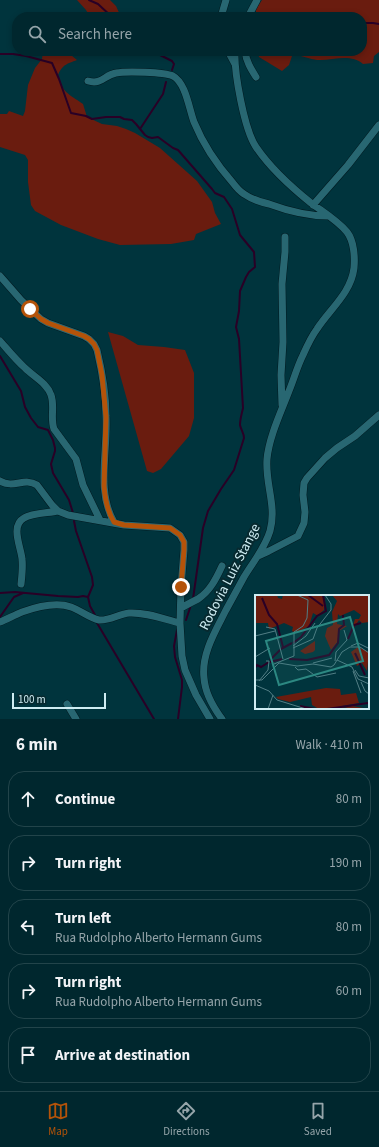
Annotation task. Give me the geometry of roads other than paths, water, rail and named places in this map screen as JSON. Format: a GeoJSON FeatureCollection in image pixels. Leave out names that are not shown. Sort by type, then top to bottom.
{"type":"FeatureCollection","features":[{"type":"Feature","properties":{"kind":"street"},"geometry":{"type":"LineString","coordinates":[[251,12],[258,0]]}},
{"type":"Feature","properties":{"kind":"street"},"geometry":{"type":"LineString","coordinates":[[222,12],[224,2]]}},
{"type":"Feature","properties":{"kind":"street"},"geometry":{"type":"LineString","coordinates":[[231,56],[236,66]]}},
{"type":"Feature","properties":{"kind":"street","name":"Rodovia Luiz Stange"},"geometry":{"type":"LineString","coordinates":[[222,719],[206,691],[204,678],[205,659],[218,626],[267,538],[273,511],[267,472],[267,461],[282,409],[309,341],[346,292],[354,268],[352,242],[348,233],[338,222],[313,205],[286,182],[255,145],[242,107],[236,56]]}},
{"type":"Feature","properties":{"kind":"street"},"geometry":{"type":"LineString","coordinates":[[246,56],[256,78]]}},
{"type":"Feature","properties":{"kind":"street"},"geometry":{"type":"LineString","coordinates":[[88,81],[97,82],[117,72],[162,73],[173,76],[180,82],[183,88],[194,122],[204,142],[226,175],[242,193],[257,200],[299,213],[314,216],[328,216]]}},
{"type":"Feature","properties":{"kind":"street"},"geometry":{"type":"LineString","coordinates":[[313,205],[348,166],[379,125]]}},
{"type":"Feature","properties":{"kind":"street"},"geometry":{"type":"LineString","coordinates":[[282,409],[282,284],[285,258],[285,237]]}},
{"type":"Feature","properties":{"kind":"street"},"geometry":{"type":"LineString","coordinates":[[0,276],[21,300],[41,319],[84,336],[94,344],[97,350],[102,375],[106,417],[104,472],[105,496],[110,517],[114,522]]}},
{"type":"Feature","properties":{"kind":"street"},"geometry":{"type":"LineString","coordinates":[[0,340],[26,369],[50,391],[52,400],[52,424],[76,460],[83,485],[100,520]]}},
{"type":"Feature","properties":{"kind":"street"},"geometry":{"type":"LineString","coordinates":[[258,556],[298,536],[304,523],[305,512],[303,489],[307,478],[325,458],[355,436],[379,415]]}},
{"type":"Feature","properties":{"kind":"street"},"geometry":{"type":"LineString","coordinates":[[0,481],[9,485],[29,482],[34,483],[58,511],[68,515],[124,525],[170,528],[180,535],[184,542],[180,623],[182,656],[185,670],[196,695],[210,719]]}},
{"type":"Feature","properties":{"kind":"street"},"geometry":{"type":"LineString","coordinates":[[21,584],[22,561],[17,531],[18,526],[24,518],[58,511]]}},
{"type":"Feature","properties":{"kind":"street"},"geometry":{"type":"LineString","coordinates":[[181,608],[197,600],[208,590],[216,579],[222,566]]}},
{"type":"Feature","properties":{"kind":"street"},"geometry":{"type":"LineString","coordinates":[[0,623],[23,612],[46,606],[60,605],[72,607],[99,620],[106,620],[128,613],[158,617],[180,623]]}},
{"type":"Feature","properties":{"kind":"street"},"geometry":{"type":"LineString","coordinates":[[68,704],[76,719]]}},
{"type":"Feature","properties":{"kind":"waterway"},"geometry":{"type":"LineString","coordinates":[[89,0],[98,4],[107,12]]}},
{"type":"Feature","properties":{"kind":"waterway"},"geometry":{"type":"LineString","coordinates":[[367,23],[379,24]]}},
{"type":"Feature","properties":{"kind":"waterway"},"geometry":{"type":"LineString","coordinates":[[0,54],[12,54]]}},
{"type":"Feature","properties":{"kind":"waterway"},"geometry":{"type":"LineString","coordinates":[[26,56],[52,63],[71,113],[86,116],[92,119],[120,117],[132,120],[148,137],[158,137],[178,150],[215,193],[224,197],[232,209],[240,235],[254,252],[255,267],[249,272],[240,291],[239,311],[236,327],[239,339],[243,408],[240,425],[244,438],[234,470],[208,511],[203,528],[193,599]]}},
{"type":"Feature","properties":{"kind":"waterway"},"geometry":{"type":"LineString","coordinates":[[162,56],[172,61],[174,64],[172,70]]}},
{"type":"Feature","properties":{"kind":"waterway"},"geometry":{"type":"LineString","coordinates":[[140,129],[163,94],[166,82]]}},
{"type":"Feature","properties":{"kind":"waterway"},"geometry":{"type":"LineString","coordinates":[[0,356],[21,391],[25,407],[31,418],[38,427],[48,430],[53,440],[55,448],[51,464],[53,473],[69,500],[73,513]]}},
{"type":"Feature","properties":{"kind":"waterway"},"geometry":{"type":"LineString","coordinates":[[74,521],[92,577],[93,585],[88,597],[90,606],[95,615]]}},
{"type":"Feature","properties":{"kind":"waterway"},"geometry":{"type":"LineString","coordinates":[[0,593],[15,592],[88,597]]}},
{"type":"Feature","properties":{"kind":"waterway"},"geometry":{"type":"LineString","coordinates":[[0,617],[14,597],[23,593]]}},
{"type":"Feature","properties":{"kind":"waterway"},"geometry":{"type":"LineString","coordinates":[[186,620],[191,605]]}},
{"type":"Feature","properties":{"kind":"waterway"},"geometry":{"type":"LineString","coordinates":[[97,623],[154,719]]}},
{"type":"Feature","properties":{"kind":"waterway"},"geometry":{"type":"LineString","coordinates":[[177,630],[174,646],[175,657],[182,680],[178,719]]}}]}
